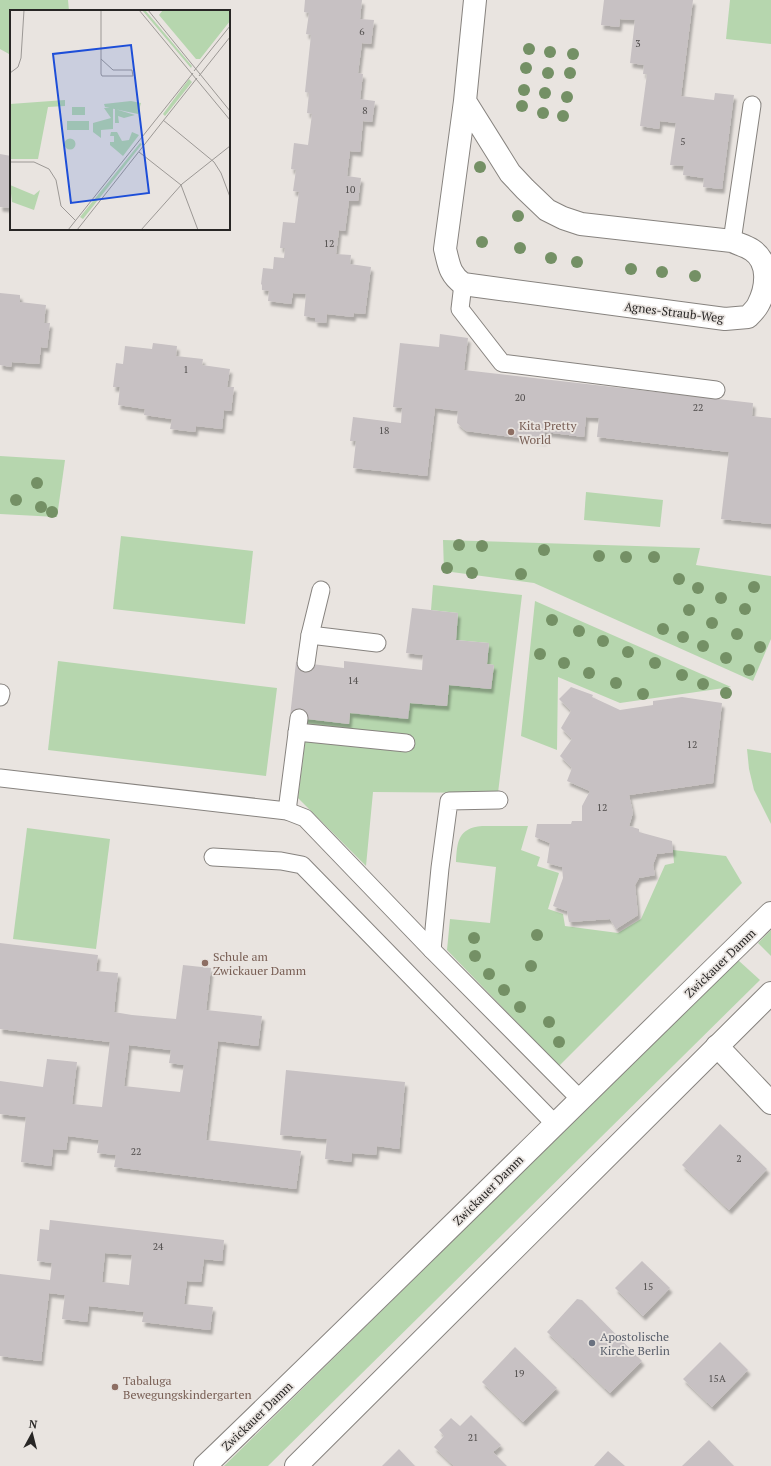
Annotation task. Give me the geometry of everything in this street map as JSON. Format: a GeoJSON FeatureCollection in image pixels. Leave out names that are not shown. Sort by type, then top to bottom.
{"type":"FeatureCollection","features":[{"type":"Feature","properties":{"kind":"street"},"geometry":{"type":"LineString","coordinates":[[463,284],[455,278],[449,266],[445,249],[465,100],[475,0]]}},
{"type":"Feature","properties":{"kind":"street","name":"Agnes-Straub-Weg"},"geometry":{"type":"LineString","coordinates":[[463,284],[725,319],[748,317],[758,306],[764,292],[766,274],[762,261],[753,250],[732,241],[581,224],[563,218],[547,210],[510,173],[465,100]]}},
{"type":"Feature","properties":{"kind":"street","name":"Zwickauer Damm"},"geometry":{"type":"LineString","coordinates":[[205,1466],[389,1288],[771,913]]}},
{"type":"Feature","properties":{"kind":"street"},"geometry":{"type":"LineString","coordinates":[[296,1466],[771,993]]}},
{"type":"Feature","properties":{"kind":"street"},"geometry":{"type":"LineString","coordinates":[[717,1046],[771,1103]]}},
{"type":"Feature","properties":{"kind":"lane"},"geometry":{"type":"LineString","coordinates":[[732,241],[752,105]]}},
{"type":"Feature","properties":{"kind":"lane"},"geometry":{"type":"LineString","coordinates":[[463,284],[460,309],[502,363],[716,390]]}},
{"type":"Feature","properties":{"kind":"lane"},"geometry":{"type":"LineString","coordinates":[[306,663],[310,635],[321,590]]}},
{"type":"Feature","properties":{"kind":"lane"},"geometry":{"type":"LineString","coordinates":[[310,635],[377,643]]}},
{"type":"Feature","properties":{"kind":"lane"},"geometry":{"type":"LineString","coordinates":[[0,693],[0,697]]}},
{"type":"Feature","properties":{"kind":"lane"},"geometry":{"type":"LineString","coordinates":[[287,811],[298,725],[406,743]]}},
{"type":"Feature","properties":{"kind":"lane"},"geometry":{"type":"LineString","coordinates":[[0,778],[287,811],[305,818],[432,950],[580,1099]]}},
{"type":"Feature","properties":{"kind":"lane"},"geometry":{"type":"LineString","coordinates":[[432,950],[440,868],[449,800],[499,800]]}},
{"type":"Feature","properties":{"kind":"lane"},"geometry":{"type":"LineString","coordinates":[[213,856],[281,860],[302,865],[555,1124]]}},
{"type":"Feature","properties":{"kind":"green space"},"geometry":{"type":"Polygon","coordinates":[[[0,0],[68,0],[69,10],[10,10],[10,54],[0,49],[0,0]]]}},
{"type":"Feature","properties":{"kind":"green space"},"geometry":{"type":"Polygon","coordinates":[[[730,0],[771,0],[771,44],[726,39],[730,0]]]}},
{"type":"Feature","properties":{"kind":"green space"},"geometry":{"type":"Polygon","coordinates":[[[0,456],[65,460],[57,517],[0,514],[0,456]]]}},
{"type":"Feature","properties":{"kind":"green space"},"geometry":{"type":"Polygon","coordinates":[[[586,492],[663,500],[660,527],[584,520],[586,492]]]}},
{"type":"Feature","properties":{"kind":"green space"},"geometry":{"type":"Polygon","coordinates":[[[121,536],[253,551],[245,624],[113,609],[121,536]]]}},
{"type":"Feature","properties":{"kind":"green space"},"geometry":{"type":"Polygon","coordinates":[[[443,540],[700,548],[696,565],[771,576],[771,639],[753,681],[534,583],[444,571],[443,540]]]}},
{"type":"Feature","properties":{"kind":"green space"},"geometry":{"type":"Polygon","coordinates":[[[433,585],[522,595],[498,793],[373,792],[366,866],[298,798],[308,719],[349,724],[350,713],[410,703],[447,706],[449,685],[491,689],[494,665],[487,664],[489,643],[456,640],[458,613],[431,610],[433,585]]]}},
{"type":"Feature","properties":{"kind":"green space"},"geometry":{"type":"Polygon","coordinates":[[[535,601],[731,687],[620,703],[558,677],[557,750],[521,736],[535,601]]]}},
{"type":"Feature","properties":{"kind":"green space"},"geometry":{"type":"Polygon","coordinates":[[[58,661],[277,688],[266,776],[48,750],[58,661]]]}},
{"type":"Feature","properties":{"kind":"green space"},"geometry":{"type":"Polygon","coordinates":[[[747,749],[771,753],[771,824],[754,790],[749,769],[747,749]]]}},
{"type":"Feature","properties":{"kind":"green space"},"geometry":{"type":"Polygon","coordinates":[[[528,826],[521,850],[540,857],[537,866],[559,873],[548,909],[563,914],[565,926],[618,933],[641,919],[665,865],[674,863],[673,850],[726,856],[742,883],[559,1066],[447,950],[450,919],[490,923],[496,867],[456,862],[457,848],[460,837],[463,833],[474,827],[528,826]]]}},
{"type":"Feature","properties":{"kind":"green space"},"geometry":{"type":"Polygon","coordinates":[[[27,828],[110,839],[96,949],[13,939],[27,828]]]}},
{"type":"Feature","properties":{"kind":"green space"},"geometry":{"type":"Polygon","coordinates":[[[771,930],[771,956],[758,943],[771,930]]]}},
{"type":"Feature","properties":{"kind":"green space"},"geometry":{"type":"Polygon","coordinates":[[[738,960],[760,980],[268,1466],[224,1466],[738,960]]]}},
{"type":"Feature","properties":{"kind":"building"},"geometry":{"type":"Polygon","coordinates":[[[305,0],[362,0],[360,19],[374,20],[371,44],[362,43],[358,73],[363,74],[360,99],[375,101],[372,122],[363,121],[360,152],[350,151],[347,176],[361,178],[358,201],[349,201],[345,231],[339,230],[336,254],[351,255],[350,264],[371,267],[365,314],[354,313],[353,317],[327,314],[326,323],[315,322],[315,318],[304,316],[306,294],[293,293],[291,304],[268,301],[269,291],[262,290],[261,284],[263,268],[273,269],[274,257],[284,258],[285,248],[280,248],[283,222],[295,223],[299,192],[293,191],[296,170],[291,169],[294,143],[308,145],[312,114],[307,113],[309,93],[305,92],[311,35],[306,34],[309,13],[304,12],[305,0]]]}},
{"type":"Feature","properties":{"kind":"building"},"geometry":{"type":"Polygon","coordinates":[[[604,0],[693,0],[681,96],[714,100],[715,93],[734,95],[722,189],[703,187],[704,178],[683,175],[684,166],[670,165],[676,123],[660,121],[659,129],[640,126],[647,74],[643,74],[644,65],[630,63],[635,20],[620,19],[619,27],[601,25],[604,0]]]}},
{"type":"Feature","properties":{"kind":"building"},"geometry":{"type":"Polygon","coordinates":[[[0,154],[10,156],[10,208],[0,207],[0,154]]]}},
{"type":"Feature","properties":{"kind":"building"},"geometry":{"type":"Polygon","coordinates":[[[0,293],[20,295],[20,302],[46,305],[44,323],[50,323],[47,348],[41,347],[39,364],[12,362],[11,367],[0,365],[0,293]]]}},
{"type":"Feature","properties":{"kind":"building"},"geometry":{"type":"Polygon","coordinates":[[[440,334],[468,338],[464,370],[753,403],[752,416],[771,418],[771,524],[721,519],[729,452],[597,437],[599,418],[586,417],[584,437],[545,432],[544,441],[466,431],[457,423],[458,411],[435,408],[427,476],[353,468],[356,441],[350,441],[353,417],[401,423],[402,408],[393,407],[400,343],[439,347],[440,334]]]}},
{"type":"Feature","properties":{"kind":"building"},"geometry":{"type":"Polygon","coordinates":[[[153,343],[177,346],[176,356],[203,359],[202,365],[230,369],[227,387],[234,387],[231,411],[224,410],[222,429],[196,426],[195,432],[170,429],[172,419],[144,415],[145,409],[118,405],[120,387],[113,387],[116,363],[123,364],[125,346],[152,349],[153,343]]]}},
{"type":"Feature","properties":{"kind":"building"},"geometry":{"type":"Polygon","coordinates":[[[412,608],[458,613],[456,640],[489,643],[487,664],[494,665],[491,689],[449,685],[447,706],[410,703],[408,719],[350,713],[349,724],[290,717],[296,662],[344,668],[344,661],[422,670],[423,655],[406,653],[412,608]]]}},
{"type":"Feature","properties":{"kind":"building"},"geometry":{"type":"Polygon","coordinates":[[[571,687],[593,695],[592,697],[620,710],[653,705],[653,701],[682,697],[722,703],[713,783],[629,795],[633,813],[629,826],[639,829],[639,832],[672,841],[673,852],[657,854],[653,865],[655,875],[639,878],[635,885],[638,915],[616,929],[610,919],[569,922],[567,911],[553,906],[563,878],[562,867],[547,863],[550,843],[535,837],[537,824],[571,824],[572,821],[582,821],[582,806],[590,791],[567,781],[572,768],[560,756],[572,739],[561,728],[571,711],[559,699],[571,687]]]}},
{"type":"Feature","properties":{"kind":"building"},"geometry":{"type":"Polygon","coordinates":[[[0,943],[98,955],[96,971],[118,973],[114,1012],[132,1015],[176,1019],[183,965],[211,968],[206,1010],[262,1016],[258,1046],[218,1041],[206,1140],[301,1151],[296,1189],[114,1167],[116,1155],[97,1153],[99,1140],[68,1136],[66,1150],[53,1149],[51,1166],[21,1162],[26,1117],[0,1114],[0,1081],[43,1087],[47,1059],[77,1062],[72,1104],[102,1107],[110,1042],[0,1029],[0,943]],[[129,1045],[124,1086],[180,1092],[184,1065],[169,1063],[171,1050],[129,1045]]]}},
{"type":"Feature","properties":{"kind":"building"},"geometry":{"type":"Polygon","coordinates":[[[286,1070],[405,1082],[399,1149],[377,1146],[376,1155],[352,1153],[351,1162],[325,1159],[327,1139],[280,1135],[286,1070]]]}},
{"type":"Feature","properties":{"kind":"building"},"geometry":{"type":"Polygon","coordinates":[[[720,1124],[767,1169],[729,1210],[682,1165],[720,1124]]]}},
{"type":"Feature","properties":{"kind":"building"},"geometry":{"type":"Polygon","coordinates":[[[50,1220],[224,1240],[222,1261],[204,1259],[201,1282],[187,1281],[184,1304],[213,1307],[210,1330],[142,1322],[144,1312],[89,1306],[87,1322],[62,1319],[65,1295],[49,1293],[41,1361],[0,1356],[0,1274],[50,1280],[52,1263],[37,1261],[40,1229],[49,1230],[50,1220]],[[105,1253],[102,1282],[129,1285],[132,1255],[105,1253]]]}},
{"type":"Feature","properties":{"kind":"building"},"geometry":{"type":"Polygon","coordinates":[[[642,1261],[670,1288],[643,1316],[615,1288],[642,1261]]]}},
{"type":"Feature","properties":{"kind":"building","name":"Apostolische Kirche Berlin"},"geometry":{"type":"Polygon","coordinates":[[[577,1299],[582,1300],[642,1361],[610,1393],[547,1332],[577,1299]]]}},
{"type":"Feature","properties":{"kind":"building"},"geometry":{"type":"Polygon","coordinates":[[[720,1342],[748,1370],[712,1407],[683,1379],[720,1342]]]}},
{"type":"Feature","properties":{"kind":"building"},"geometry":{"type":"Polygon","coordinates":[[[515,1347],[557,1388],[523,1422],[482,1382],[515,1347]]]}},
{"type":"Feature","properties":{"kind":"building"},"geometry":{"type":"Polygon","coordinates":[[[471,1415],[501,1445],[493,1452],[507,1466],[454,1466],[434,1447],[444,1436],[439,1430],[451,1418],[460,1426],[471,1415]]]}},
{"type":"Feature","properties":{"kind":"building"},"geometry":{"type":"Polygon","coordinates":[[[709,1440],[734,1466],[682,1466],[709,1440]]]}},
{"type":"Feature","properties":{"kind":"building"},"geometry":{"type":"Polygon","coordinates":[[[399,1449],[415,1466],[382,1466],[399,1449]]]}},
{"type":"Feature","properties":{"kind":"building"},"geometry":{"type":"Polygon","coordinates":[[[608,1451],[625,1466],[594,1466],[608,1451]]]}},
{"type":"Feature","properties":{"kind":"place","name":"Kita Pretty World"},"geometry":{"type":"Point","coordinates":[511,432]}},
{"type":"Feature","properties":{"kind":"place","name":"Schule am Zwickauer Damm"},"geometry":{"type":"Point","coordinates":[205,963]}},
{"type":"Feature","properties":{"kind":"place","name":"Apostolische Kirche Berlin"},"geometry":{"type":"Point","coordinates":[592,1343]}},
{"type":"Feature","properties":{"kind":"place","name":"Tabaluga Bewegungskindergarten"},"geometry":{"type":"Point","coordinates":[115,1387]}}]}
